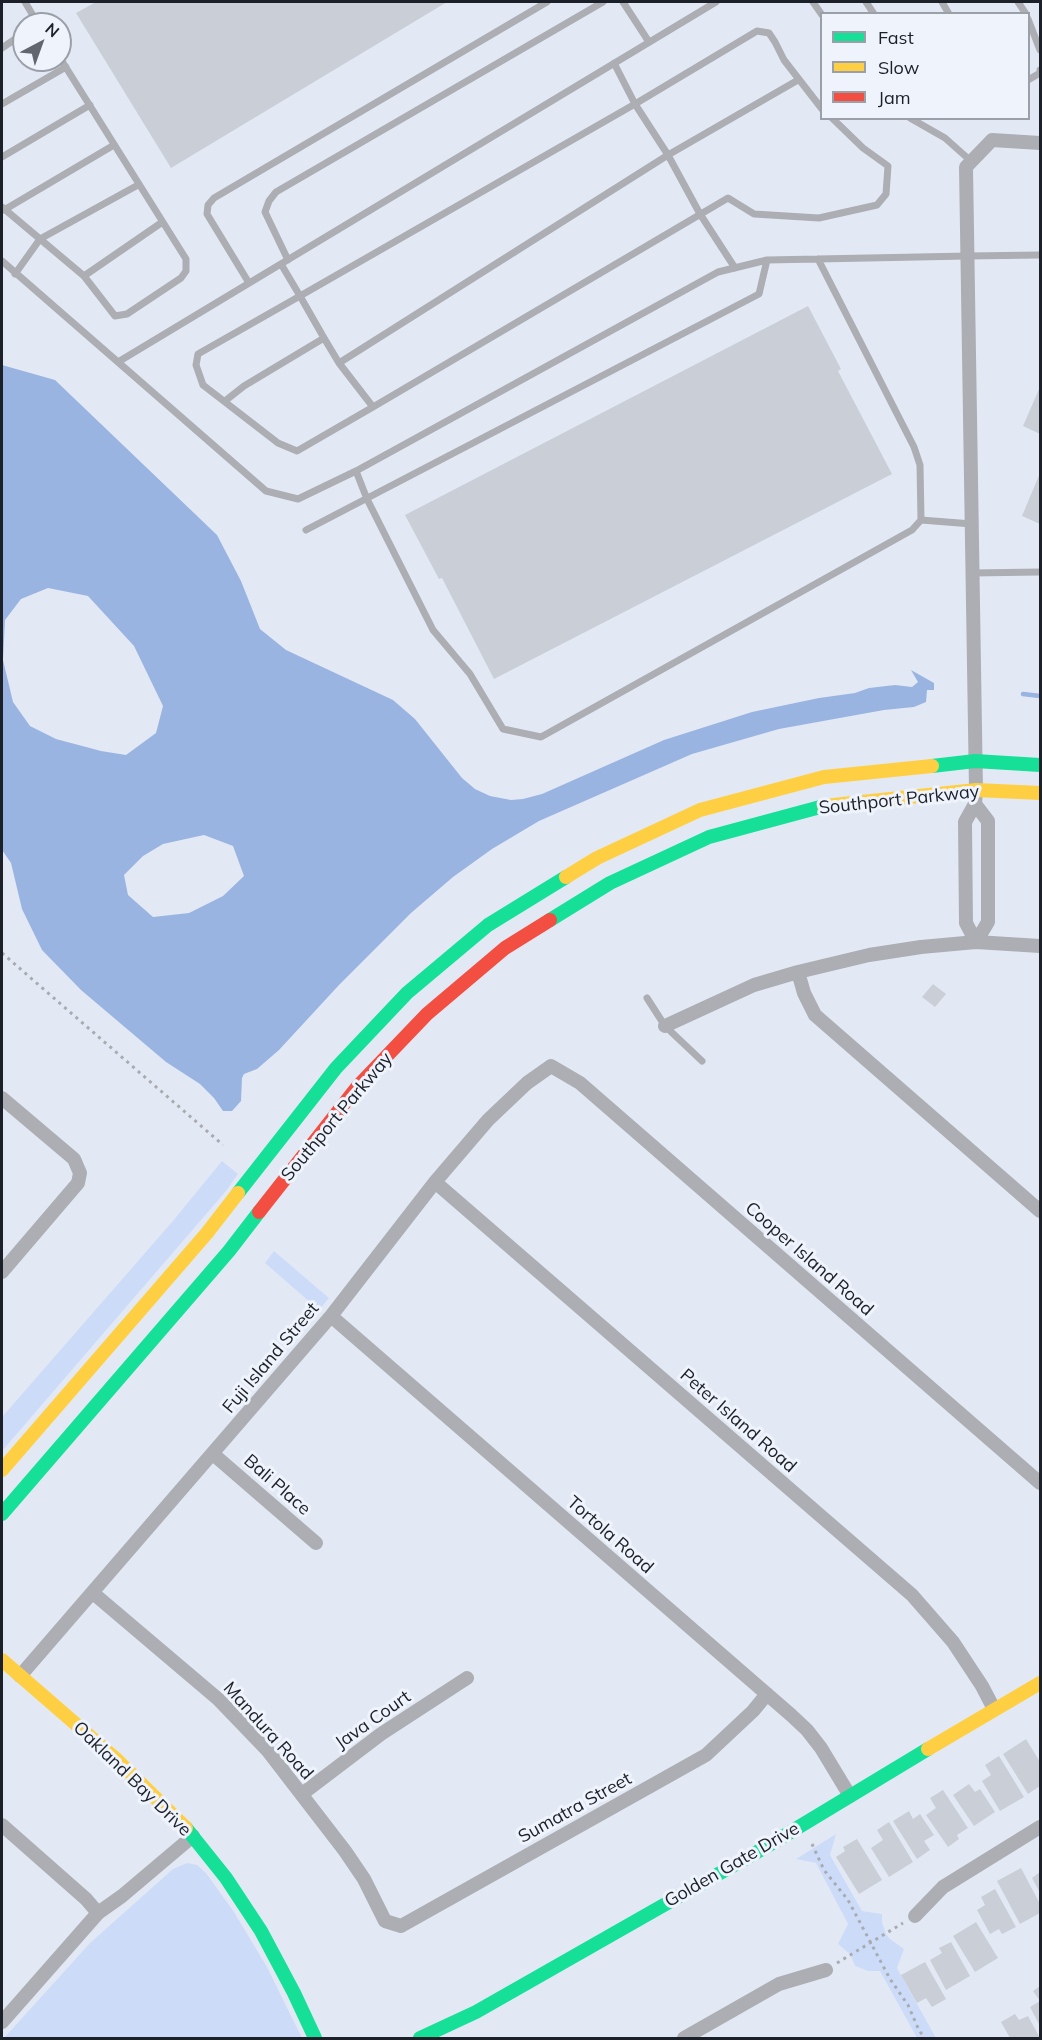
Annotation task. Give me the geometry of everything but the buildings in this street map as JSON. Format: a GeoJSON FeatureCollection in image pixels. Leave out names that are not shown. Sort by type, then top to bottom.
{"type":"FeatureCollection","features":[{"type":"Feature","properties":{"kind":"main road","name":"Southport Parkway"},"geometry":{"type":"LineString","coordinates":[[2,1470],[207,1233],[336,1068],[407,993],[488,925],[597,858],[700,810],[824,777],[975,761],[1041,765]]}},
{"type":"Feature","properties":{"kind":"main road","name":"Southport Parkway"},"geometry":{"type":"LineString","coordinates":[[2,1514],[229,1251],[358,1086],[427,1014],[505,948],[610,883],[709,837],[830,805],[976,790],[1041,794]]}},
{"type":"Feature","properties":{"kind":"main road","name":"Oakland Bay Drive"},"geometry":{"type":"LineString","coordinates":[[2,1660],[116,1759],[193,1836],[226,1878],[261,1931],[315,2038]]}},
{"type":"Feature","properties":{"kind":"main road","name":"Golden Gate Drive"},"geometry":{"type":"LineString","coordinates":[[420,2038],[476,2012],[764,1848],[1041,1683]]}},
{"type":"Feature","properties":{"kind":"street"},"geometry":{"type":"LineString","coordinates":[[976,942],[966,923],[965,822],[975,804],[976,790],[966,168],[992,140],[1041,143]]}},
{"type":"Feature","properties":{"kind":"street"},"geometry":{"type":"LineString","coordinates":[[975,804],[988,821],[988,922],[976,942]]}},
{"type":"Feature","properties":{"kind":"street"},"geometry":{"type":"LineString","coordinates":[[665,1026],[754,985],[876,954],[921,946],[976,942],[1041,946]]}},
{"type":"Feature","properties":{"kind":"street"},"geometry":{"type":"LineString","coordinates":[[798,972],[804,993],[815,1016],[1041,1211]]}},
{"type":"Feature","properties":{"kind":"street","name":"Fuji Island Street"},"geometry":{"type":"LineString","coordinates":[[20,1676],[331,1316],[435,1182],[488,1120],[526,1083],[551,1066]]}},
{"type":"Feature","properties":{"kind":"street","name":"Cooper Island Road"},"geometry":{"type":"LineString","coordinates":[[551,1066],[580,1083],[1041,1483]]}},
{"type":"Feature","properties":{"kind":"street"},"geometry":{"type":"LineString","coordinates":[[2,1098],[74,1159],[80,1173],[78,1183],[2,1272]]}},
{"type":"Feature","properties":{"kind":"street","name":"Peter Island Road"},"geometry":{"type":"LineString","coordinates":[[435,1182],[912,1595],[953,1642],[994,1709]]}},
{"type":"Feature","properties":{"kind":"street","name":"Tortola Road"},"geometry":{"type":"LineString","coordinates":[[331,1316],[807,1730],[850,1796]]}},
{"type":"Feature","properties":{"kind":"street","name":"Bali Place"},"geometry":{"type":"LineString","coordinates":[[213,1454],[316,1543]]}},
{"type":"Feature","properties":{"kind":"street","name":"Mandura Road"},"geometry":{"type":"LineString","coordinates":[[93,1593],[218,1699],[268,1752],[302,1794],[364,1880],[385,1921]]}},
{"type":"Feature","properties":{"kind":"street","name":"Java Court"},"geometry":{"type":"LineString","coordinates":[[302,1794],[381,1734],[467,1678]]}},
{"type":"Feature","properties":{"kind":"street","name":"Sumatra Street"},"geometry":{"type":"LineString","coordinates":[[385,1921],[401,1926],[706,1755],[753,1711],[767,1694]]}},
{"type":"Feature","properties":{"kind":"street"},"geometry":{"type":"LineString","coordinates":[[2,1825],[86,1899],[98,1913]]}},
{"type":"Feature","properties":{"kind":"street"},"geometry":{"type":"LineString","coordinates":[[915,1916],[943,1887],[1041,1827]]}},
{"type":"Feature","properties":{"kind":"street"},"geometry":{"type":"LineString","coordinates":[[2,2022],[98,1913],[122,1896],[193,1836]]}},
{"type":"Feature","properties":{"kind":"street"},"geometry":{"type":"LineString","coordinates":[[684,2038],[780,1984],[826,1970]]}},
{"type":"Feature","properties":{"kind":"lane"},"geometry":{"type":"LineString","coordinates":[[249,283],[207,214],[208,206],[214,198],[547,2]]}},
{"type":"Feature","properties":{"kind":"lane"},"geometry":{"type":"LineString","coordinates":[[288,260],[265,212],[276,192],[603,2]]}},
{"type":"Feature","properties":{"kind":"lane"},"geometry":{"type":"LineString","coordinates":[[623,2],[649,42]]}},
{"type":"Feature","properties":{"kind":"lane"},"geometry":{"type":"LineString","coordinates":[[118,363],[716,2]]}},
{"type":"Feature","properties":{"kind":"lane"},"geometry":{"type":"LineString","coordinates":[[1030,22],[1041,50]]}},
{"type":"Feature","properties":{"kind":"lane"},"geometry":{"type":"LineString","coordinates":[[820,107],[784,60],[769,33],[757,31],[635,104],[198,354],[196,365],[203,385],[278,443],[297,451],[728,198],[754,214],[819,218],[877,205],[886,194],[888,166],[863,148],[834,120]]}},
{"type":"Feature","properties":{"kind":"lane"},"geometry":{"type":"LineString","coordinates":[[614,63],[635,104],[669,155],[700,214],[735,268]]}},
{"type":"Feature","properties":{"kind":"lane"},"geometry":{"type":"LineString","coordinates":[[1030,79],[1041,70]]}},
{"type":"Feature","properties":{"kind":"lane"},"geometry":{"type":"LineString","coordinates":[[2,104],[57,72]]}},
{"type":"Feature","properties":{"kind":"lane"},"geometry":{"type":"LineString","coordinates":[[69,72],[90,105],[161,223],[186,259],[186,271],[181,278],[127,314],[115,316],[84,276],[3,208],[114,145]]}},
{"type":"Feature","properties":{"kind":"lane"},"geometry":{"type":"LineString","coordinates":[[339,363],[669,155],[798,80]]}},
{"type":"Feature","properties":{"kind":"lane"},"geometry":{"type":"LineString","coordinates":[[2,157],[90,105]]}},
{"type":"Feature","properties":{"kind":"lane"},"geometry":{"type":"LineString","coordinates":[[914,120],[945,138],[972,162]]}},
{"type":"Feature","properties":{"kind":"lane"},"geometry":{"type":"LineString","coordinates":[[15,274],[40,239],[138,185]]}},
{"type":"Feature","properties":{"kind":"lane"},"geometry":{"type":"LineString","coordinates":[[84,276],[161,223]]}},
{"type":"Feature","properties":{"kind":"lane"},"geometry":{"type":"LineString","coordinates":[[2,261],[266,491],[298,499],[356,471],[718,272],[767,260],[1041,255]]}},
{"type":"Feature","properties":{"kind":"lane"},"geometry":{"type":"LineString","coordinates":[[356,471],[367,499],[433,630],[470,674],[503,729],[541,737],[912,530],[921,520],[920,465],[914,447],[818,259]]}},
{"type":"Feature","properties":{"kind":"lane"},"geometry":{"type":"LineString","coordinates":[[306,530],[759,294],[767,260]]}},
{"type":"Feature","properties":{"kind":"lane"},"geometry":{"type":"LineString","coordinates":[[281,264],[339,363],[373,407]]}},
{"type":"Feature","properties":{"kind":"lane"},"geometry":{"type":"LineString","coordinates":[[225,401],[244,386],[324,338]]}},
{"type":"Feature","properties":{"kind":"lane"},"geometry":{"type":"LineString","coordinates":[[921,520],[972,524]]}},
{"type":"Feature","properties":{"kind":"lane"},"geometry":{"type":"LineString","coordinates":[[972,573],[1041,572]]}},
{"type":"Feature","properties":{"kind":"lane"},"geometry":{"type":"LineString","coordinates":[[647,998],[665,1026],[702,1061]]}},
{"type":"Feature","properties":{"kind":"path"},"geometry":{"type":"LineString","coordinates":[[2,953],[223,1145]]}},
{"type":"Feature","properties":{"kind":"path"},"geometry":{"type":"LineString","coordinates":[[812,1844],[824,1870],[848,1900],[890,1979],[908,2005],[924,2038]]}},
{"type":"Feature","properties":{"kind":"path"},"geometry":{"type":"LineString","coordinates":[[826,1970],[915,1916]]}},
{"type":"Feature","properties":{"kind":"shaded area"},"geometry":{"type":"Polygon","coordinates":[[[222,1161],[238,1174],[226,1191],[2,1451],[2,1417],[172,1222],[222,1161]]]}},
{"type":"Feature","properties":{"kind":"shaded area"},"geometry":{"type":"Polygon","coordinates":[[[274,1251],[329,1298],[319,1310],[265,1263],[274,1251]]]}},
{"type":"Feature","properties":{"kind":"shaded area"},"geometry":{"type":"Polygon","coordinates":[[[836,1834],[830,1855],[862,1911],[882,1914],[886,1934],[904,1949],[897,1968],[936,2038],[917,2038],[880,1971],[868,1971],[855,1966],[850,1954],[838,1944],[848,1924],[816,1863],[796,1859],[836,1834]]]}},
{"type":"Feature","properties":{"kind":"shaded area"},"geometry":{"type":"Polygon","coordinates":[[[187,1863],[197,1865],[206,1873],[234,1912],[267,1967],[302,2038],[4,2038],[90,1943],[173,1869],[187,1863]]]}},
{"type":"Feature","properties":{"kind":"water"},"geometry":{"type":"Polygon","coordinates":[[[2,365],[55,380],[217,535],[241,581],[260,629],[286,650],[393,700],[415,719],[462,778],[475,789],[490,796],[511,800],[542,794],[664,740],[752,712],[855,693],[869,688],[895,685],[912,687],[918,682],[911,670],[934,683],[934,690],[927,690],[926,702],[914,707],[884,710],[779,729],[692,754],[539,821],[492,849],[453,877],[411,913],[339,985],[279,1050],[257,1069],[244,1074],[241,1101],[232,1111],[223,1111],[200,1084],[166,1062],[81,990],[42,950],[22,909],[11,863],[2,850],[2,365]],[[48,588],[21,599],[5,620],[3,660],[13,702],[30,726],[56,739],[126,755],[156,733],[163,706],[134,646],[88,596],[48,588]],[[204,835],[163,844],[143,856],[124,875],[128,895],[153,917],[189,913],[223,896],[244,876],[233,846],[204,835]]]}},
{"type":"Feature","properties":{"kind":"waterway"},"geometry":{"type":"LineString","coordinates":[[1023,694],[1040,696]]}},
{"type":"Feature","properties":{"kind":"traffic: fast"},"geometry":{"type":"LineString","coordinates":[[932,766],[975,761],[1040,765]]}},
{"type":"Feature","properties":{"kind":"traffic: fast"},"geometry":{"type":"LineString","coordinates":[[550,920],[610,883],[709,837],[824,806]]}},
{"type":"Feature","properties":{"kind":"traffic: fast"},"geometry":{"type":"LineString","coordinates":[[238,1193],[336,1068],[407,993],[488,925],[566,877]]}},
{"type":"Feature","properties":{"kind":"traffic: fast"},"geometry":{"type":"LineString","coordinates":[[2,1514],[229,1251],[259,1212]]}},
{"type":"Feature","properties":{"kind":"traffic: fast"},"geometry":{"type":"LineString","coordinates":[[420,2038],[476,2012],[764,1848],[928,1749]]}},
{"type":"Feature","properties":{"kind":"traffic: fast"},"geometry":{"type":"LineString","coordinates":[[186,1828],[226,1878],[261,1931],[315,2038]]}},
{"type":"Feature","properties":{"kind":"traffic: slow"},"geometry":{"type":"LineString","coordinates":[[566,877],[597,858],[700,810],[824,777],[932,766]]}},
{"type":"Feature","properties":{"kind":"traffic: slow"},"geometry":{"type":"LineString","coordinates":[[824,806],[976,790],[1040,793]]}},
{"type":"Feature","properties":{"kind":"traffic: slow"},"geometry":{"type":"LineString","coordinates":[[2,1470],[207,1233],[238,1193]]}},
{"type":"Feature","properties":{"kind":"traffic: slow"},"geometry":{"type":"LineString","coordinates":[[2,1660],[116,1759],[186,1828]]}},
{"type":"Feature","properties":{"kind":"traffic: slow"},"geometry":{"type":"LineString","coordinates":[[928,1749],[1040,1683]]}},
{"type":"Feature","properties":{"kind":"traffic: jam"},"geometry":{"type":"LineString","coordinates":[[259,1212],[358,1086],[427,1014],[505,948],[550,920]]}}]}
